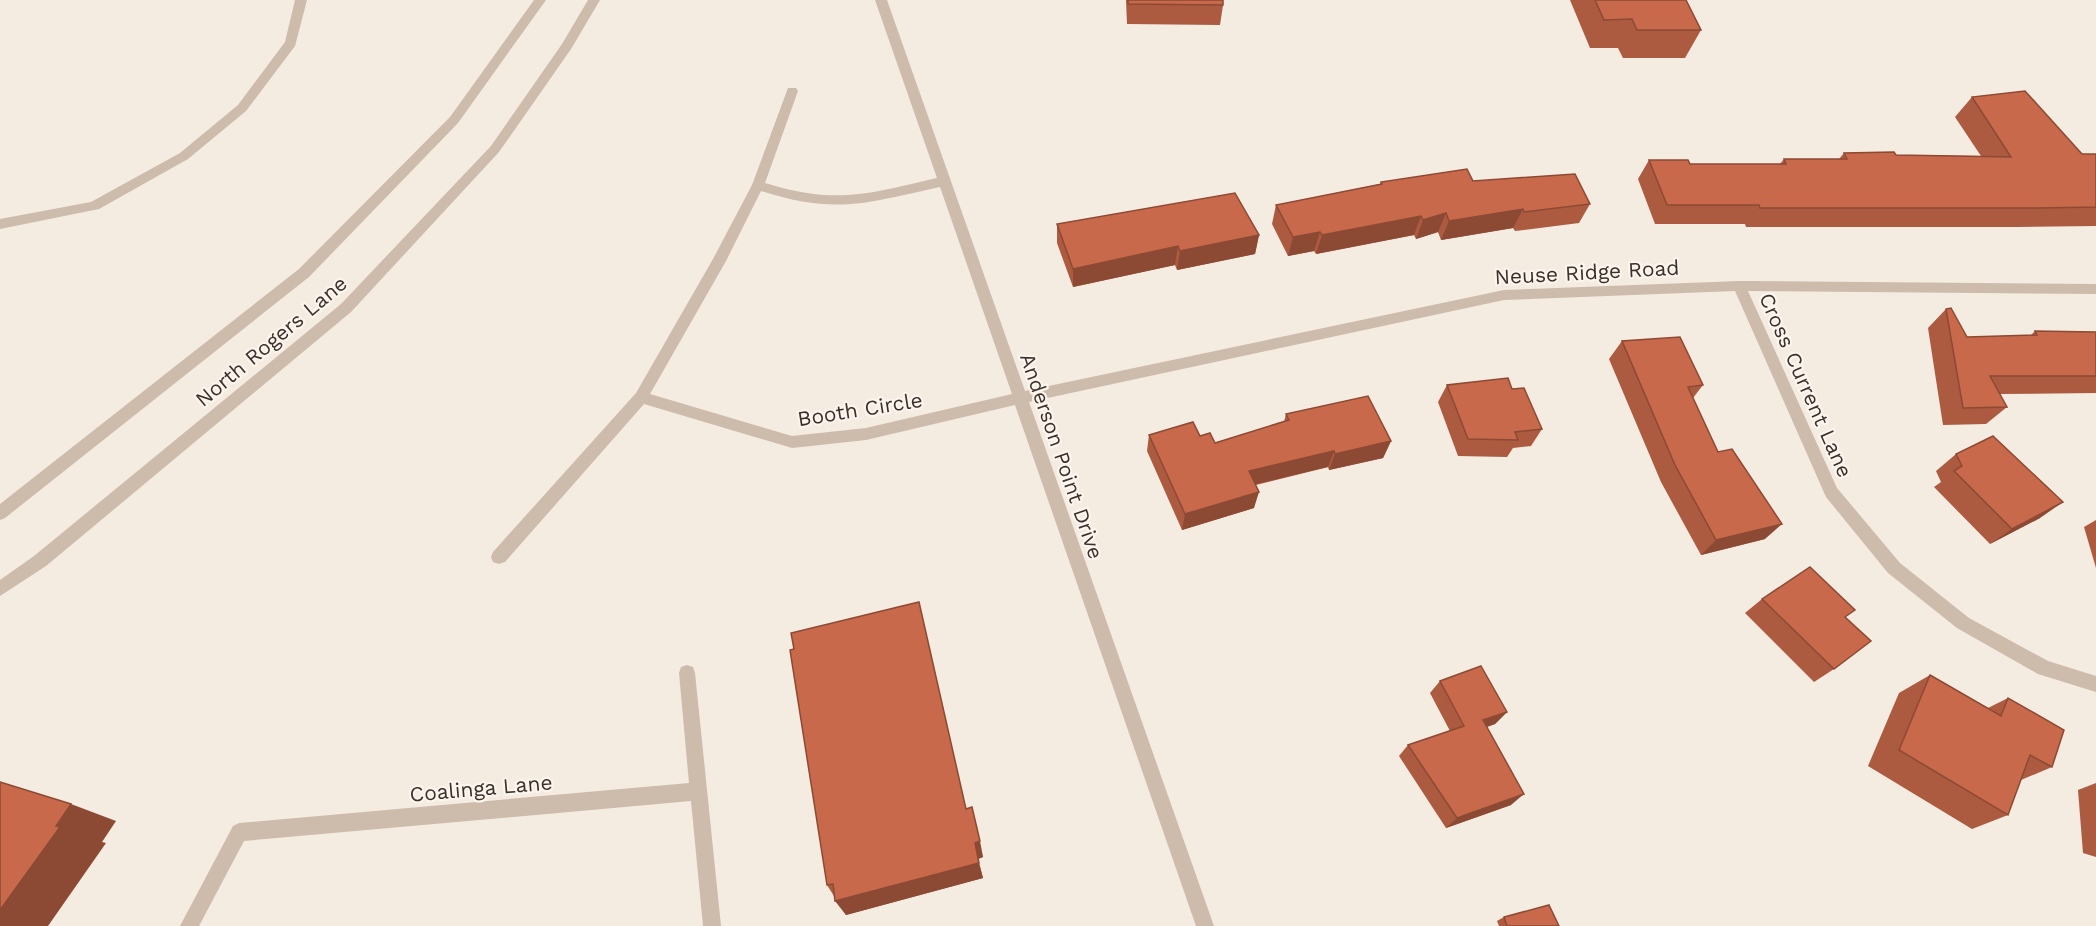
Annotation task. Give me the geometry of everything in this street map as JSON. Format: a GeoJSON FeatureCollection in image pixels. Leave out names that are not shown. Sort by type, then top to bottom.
{"type":"FeatureCollection","features":[{"type":"Feature","properties":{"kind":"street"},"geometry":{"type":"LineString","coordinates":[[0,224],[94,206],[184,156],[242,108],[291,43],[301,0]]}},
{"type":"Feature","properties":{"kind":"street","name":"North Rogers Lane"},"geometry":{"type":"LineString","coordinates":[[0,513],[304,273],[454,120],[540,0]]}},
{"type":"Feature","properties":{"kind":"street","name":"North Rogers Lane"},"geometry":{"type":"LineString","coordinates":[[0,589],[40,561],[346,308],[495,149],[567,46],[594,0]]}},
{"type":"Feature","properties":{"kind":"street","name":"Anderson Point Drive"},"geometry":{"type":"LineString","coordinates":[[881,0],[1205,926]]}},
{"type":"Feature","properties":{"kind":"street"},"geometry":{"type":"LineString","coordinates":[[499,556],[641,397],[719,261],[758,185],[792,91]]}},
{"type":"Feature","properties":{"kind":"street"},"geometry":{"type":"LineString","coordinates":[[758,185],[798,197],[826,201],[856,201],[944,181]]}},
{"type":"Feature","properties":{"kind":"street","name":"Neuse Ridge Road"},"geometry":{"type":"LineString","coordinates":[[1019,398],[1504,295],[1739,286],[2096,289]]}},
{"type":"Feature","properties":{"kind":"street","name":"Cross Current Lane"},"geometry":{"type":"LineString","coordinates":[[1739,286],[1831,492],[1894,568],[1963,623],[2044,668],[2096,684]]}},
{"type":"Feature","properties":{"kind":"street","name":"Booth Circle"},"geometry":{"type":"LineString","coordinates":[[641,397],[792,442],[866,434],[1019,398]]}},
{"type":"Feature","properties":{"kind":"street"},"geometry":{"type":"LineString","coordinates":[[687,673],[712,926]]}},
{"type":"Feature","properties":{"kind":"street","name":"Coalinga Lane"},"geometry":{"type":"LineString","coordinates":[[189,926],[239,832],[699,791]]}},
{"type":"Feature","properties":{"kind":"building"},"geometry":{"type":"Polygon","coordinates":[[[1128,0],[1223,0],[1223,5],[1128,4],[1128,0]]]}},
{"type":"Feature","properties":{"kind":"building"},"geometry":{"type":"Polygon","coordinates":[[[1595,0],[1686,0],[1701,30],[1637,30],[1632,19],[1604,20],[1595,0]]]}},
{"type":"Feature","properties":{"kind":"building"},"geometry":{"type":"Polygon","coordinates":[[[2025,91],[2082,154],[2096,154],[2096,207],[1760,208],[1759,205],[1667,205],[1649,160],[1688,160],[1690,164],[1786,164],[1784,159],[1847,159],[1844,153],[1894,152],[1896,155],[2011,157],[1972,97],[2025,91]]]}},
{"type":"Feature","properties":{"kind":"building"},"geometry":{"type":"Polygon","coordinates":[[[1467,169],[1473,181],[1575,174],[1590,204],[1524,212],[1523,209],[1449,221],[1446,213],[1423,220],[1421,216],[1322,235],[1320,232],[1293,237],[1276,205],[1382,184],[1381,182],[1467,169]]]}},
{"type":"Feature","properties":{"kind":"building"},"geometry":{"type":"Polygon","coordinates":[[[1235,193],[1259,235],[1180,251],[1178,246],[1073,269],[1057,224],[1235,193]]]}},
{"type":"Feature","properties":{"kind":"building"},"geometry":{"type":"Polygon","coordinates":[[[1951,308],[1967,337],[2037,335],[2035,331],[2096,332],[2096,376],[1990,376],[2007,407],[1963,408],[1946,309],[1951,308]]]}},
{"type":"Feature","properties":{"kind":"building"},"geometry":{"type":"Polygon","coordinates":[[[1680,337],[1703,385],[1688,387],[1718,452],[1732,449],[1782,524],[1716,540],[1675,465],[1622,341],[1680,337]]]}},
{"type":"Feature","properties":{"kind":"building"},"geometry":{"type":"Polygon","coordinates":[[[1508,378],[1512,389],[1524,388],[1542,429],[1515,432],[1518,440],[1468,439],[1447,385],[1508,378]]]}},
{"type":"Feature","properties":{"kind":"building"},"geometry":{"type":"Polygon","coordinates":[[[1368,396],[1391,441],[1335,454],[1334,451],[1249,471],[1259,492],[1185,514],[1149,435],[1193,422],[1200,436],[1210,433],[1215,443],[1289,420],[1286,414],[1368,396]]]}},
{"type":"Feature","properties":{"kind":"building"},"geometry":{"type":"Polygon","coordinates":[[[1993,436],[2063,502],[2012,529],[1954,471],[1962,466],[1956,454],[1993,436]]]}},
{"type":"Feature","properties":{"kind":"building"},"geometry":{"type":"Polygon","coordinates":[[[1810,567],[1855,610],[1845,617],[1871,641],[1834,669],[1762,599],[1810,567]]]}},
{"type":"Feature","properties":{"kind":"building"},"geometry":{"type":"Polygon","coordinates":[[[919,602],[966,809],[972,807],[980,841],[975,843],[979,863],[835,901],[833,884],[827,885],[790,650],[794,649],[791,633],[919,602]]]}},
{"type":"Feature","properties":{"kind":"building"},"geometry":{"type":"Polygon","coordinates":[[[1481,666],[1507,712],[1483,720],[1524,794],[1457,818],[1408,745],[1464,726],[1440,681],[1481,666]]]}},
{"type":"Feature","properties":{"kind":"building"},"geometry":{"type":"Polygon","coordinates":[[[1930,675],[2001,716],[2008,698],[2064,730],[2052,767],[2030,755],[2008,815],[1899,750],[1930,675]]]}},
{"type":"Feature","properties":{"kind":"building"},"geometry":{"type":"Polygon","coordinates":[[[0,782],[71,804],[56,826],[60,827],[0,910],[0,782]]]}},
{"type":"Feature","properties":{"kind":"building"},"geometry":{"type":"Polygon","coordinates":[[[1549,905],[1559,926],[1507,926],[1504,917],[1549,905]]]}}]}
